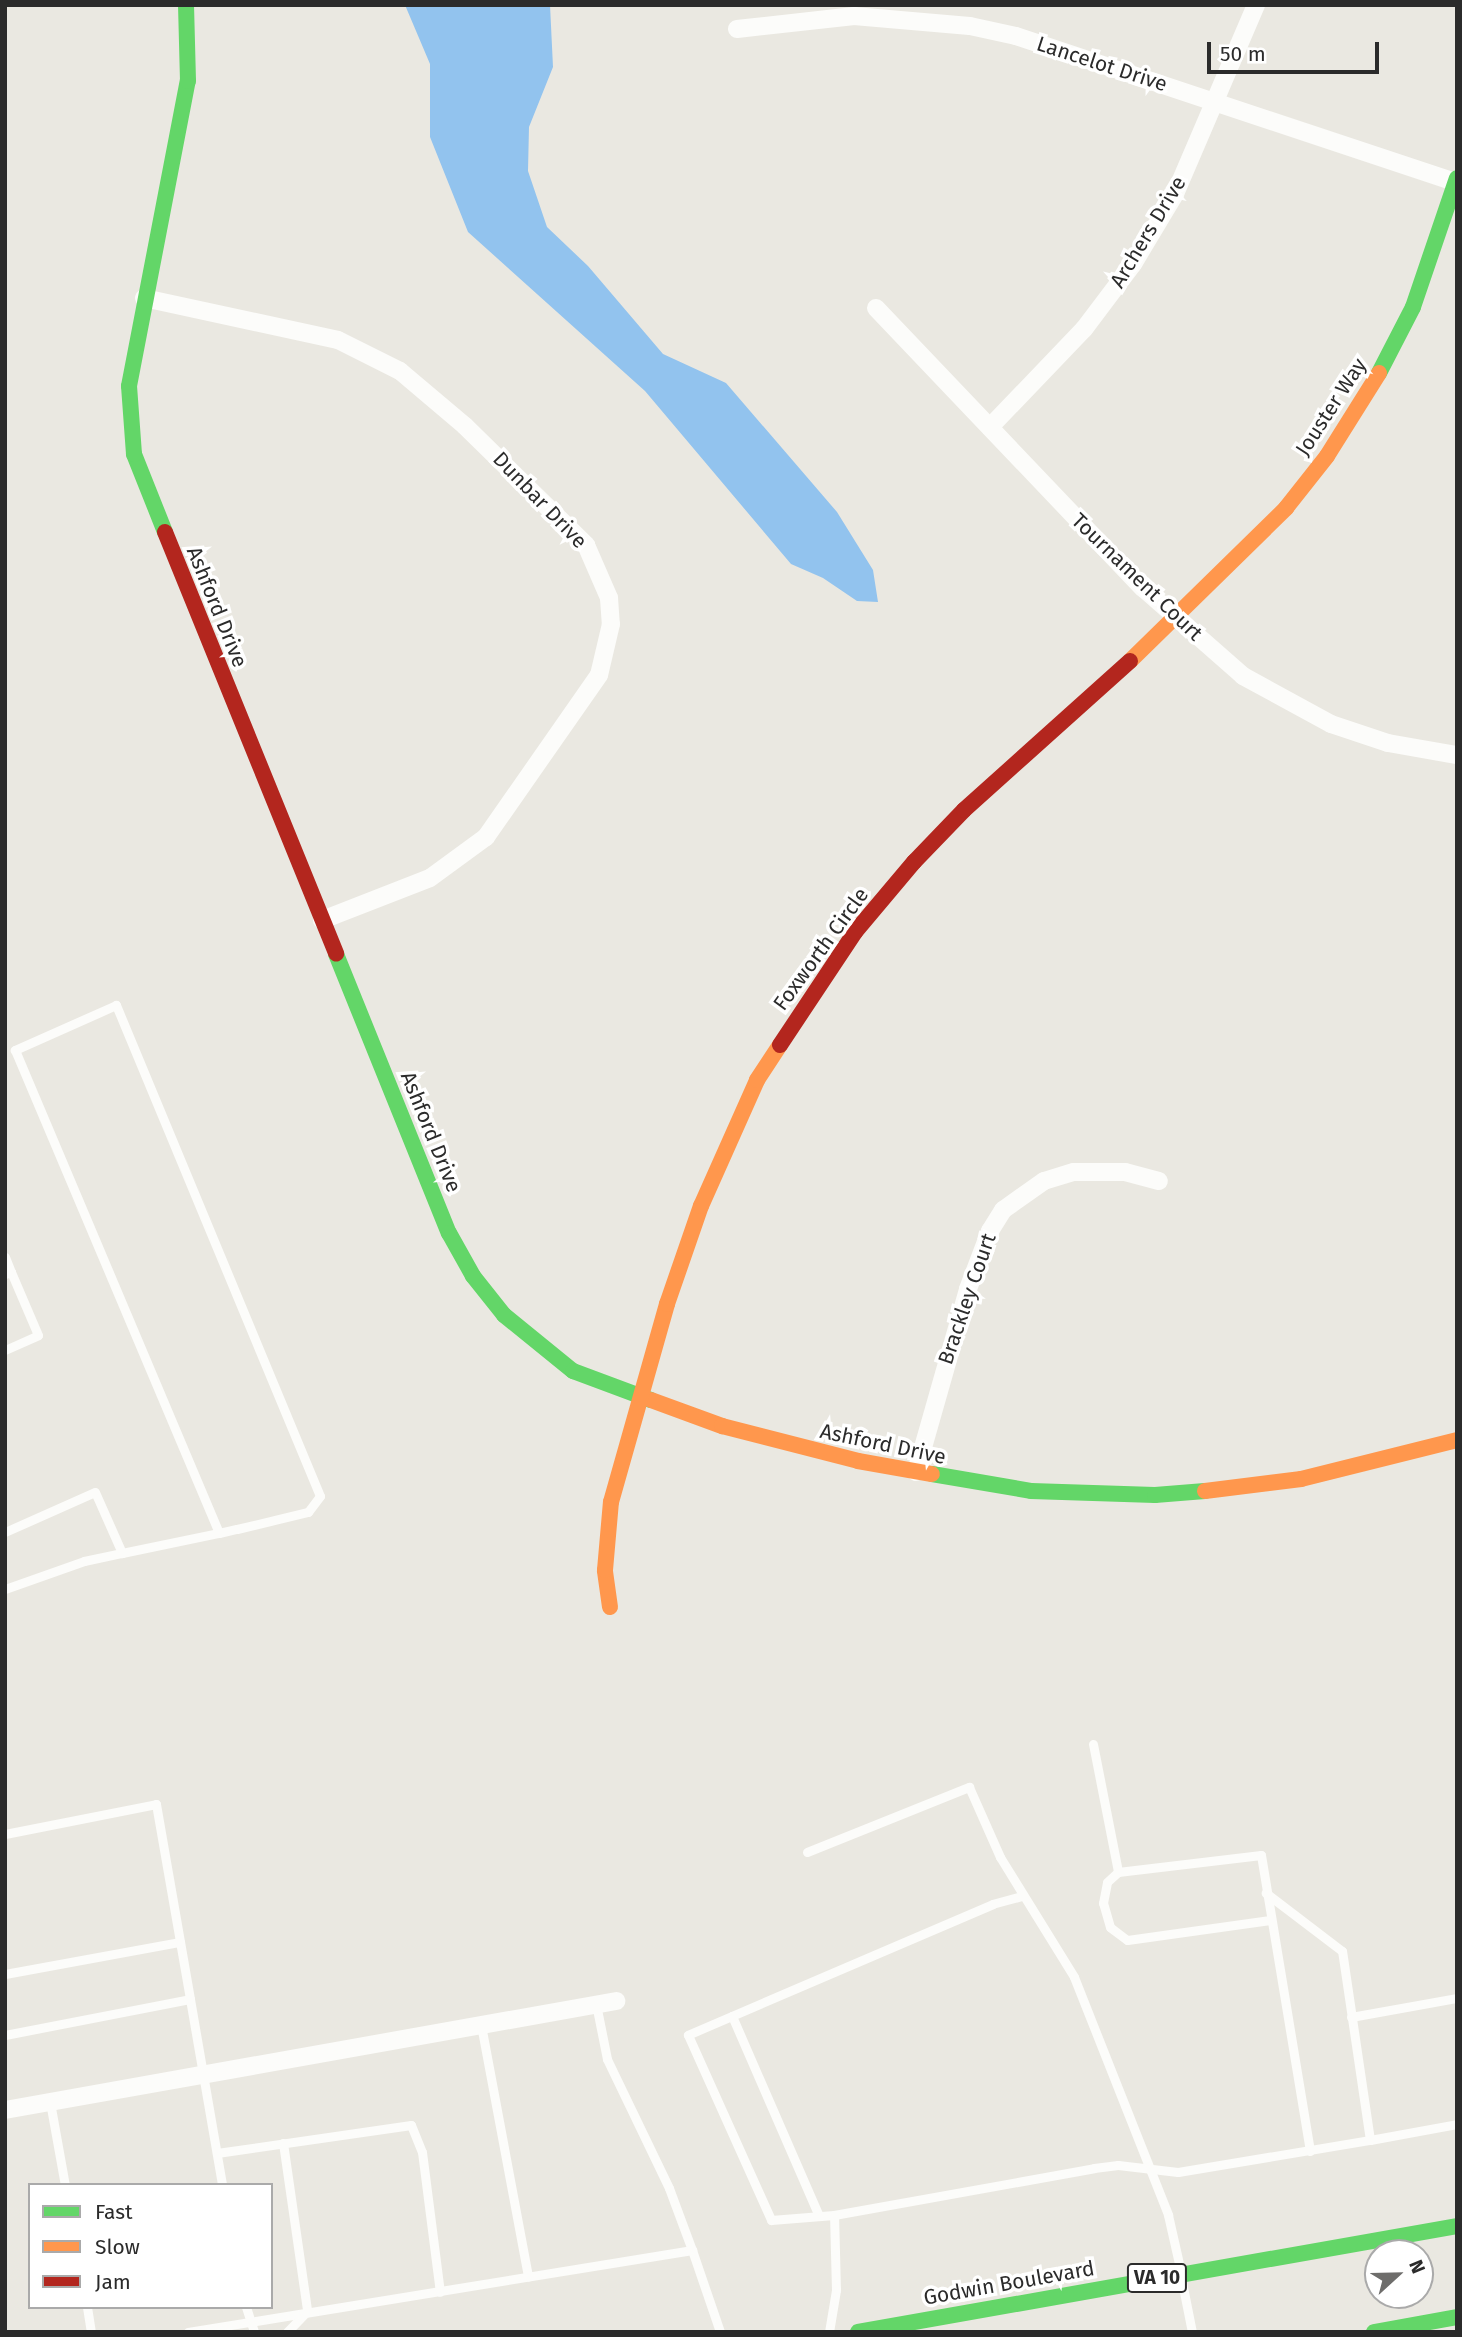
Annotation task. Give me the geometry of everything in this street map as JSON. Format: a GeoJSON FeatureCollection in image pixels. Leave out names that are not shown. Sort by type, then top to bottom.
{"type":"FeatureCollection","features":[{"type":"Feature","properties":{"kind":"main road","name":"Ashford Drive"},"geometry":{"type":"LineString","coordinates":[[186,5],[188,81],[129,386],[134,454],[449,1233],[473,1276],[503,1315],[559,1362],[642,1398],[789,1445],[916,1472],[1031,1491],[1155,1495],[1301,1479],[1457,1440]]}},
{"type":"Feature","properties":{"kind":"main road","name":"Jouster Way"},"geometry":{"type":"LineString","coordinates":[[1175,619],[1286,508],[1357,412],[1412,307],[1456,180]]}},
{"type":"Feature","properties":{"kind":"main road","name":"Foxworth Circle"},"geometry":{"type":"LineString","coordinates":[[610,1607],[607,1532],[667,1304],[701,1206],[751,1092],[799,1011],[855,932],[914,862],[964,810],[1175,619]]}},
{"type":"Feature","properties":{"kind":"main road","name":"Godwin Boulevard"},"geometry":{"type":"LineString","coordinates":[[858,2332],[1457,2226]]}},
{"type":"Feature","properties":{"kind":"main road"},"geometry":{"type":"LineString","coordinates":[[1374,2332],[1457,2317]]}},
{"type":"Feature","properties":{"kind":"street","name":"Archers Drive"},"geometry":{"type":"LineString","coordinates":[[990,427],[1084,329],[1133,264],[1175,194],[1217,102],[1256,5]]}},
{"type":"Feature","properties":{"kind":"street","name":"Lancelot Drive"},"geometry":{"type":"LineString","coordinates":[[737,29],[854,16],[971,26],[1016,36],[1456,180]]}},
{"type":"Feature","properties":{"kind":"street","name":"Dunbar Drive"},"geometry":{"type":"LineString","coordinates":[[144,298],[338,340],[400,372],[465,426],[586,545],[609,598],[611,624],[599,675],[486,838],[430,878],[322,920]]}},
{"type":"Feature","properties":{"kind":"street","name":"Tournament Court"},"geometry":{"type":"LineString","coordinates":[[876,308],[1175,619],[1243,676],[1286,702],[1388,743],[1457,755]]}},
{"type":"Feature","properties":{"kind":"street","name":"Brackley Court"},"geometry":{"type":"LineString","coordinates":[[916,1472],[968,1289],[990,1231],[1003,1210],[1044,1181],[1074,1172],[1125,1172],[1159,1181]]}},
{"type":"Feature","properties":{"kind":"street"},"geometry":{"type":"LineString","coordinates":[[5,2110],[616,2001]]}},
{"type":"Feature","properties":{"kind":"lane"},"geometry":{"type":"LineString","coordinates":[[5,1589],[84,1560],[219,1533],[308,1512],[320,1496],[116,1005],[15,1050],[219,1533]]}},
{"type":"Feature","properties":{"kind":"lane"},"geometry":{"type":"LineString","coordinates":[[5,1257],[8,1273],[38,1335],[5,1350]]}},
{"type":"Feature","properties":{"kind":"lane"},"geometry":{"type":"LineString","coordinates":[[5,1532],[95,1492],[122,1553]]}},
{"type":"Feature","properties":{"kind":"lane"},"geometry":{"type":"LineString","coordinates":[[1093,1744],[1118,1872]]}},
{"type":"Feature","properties":{"kind":"lane"},"geometry":{"type":"LineString","coordinates":[[807,1852],[970,1787],[1022,1896],[1074,1977],[1168,2215],[1192,2332]]}},
{"type":"Feature","properties":{"kind":"lane"},"geometry":{"type":"LineString","coordinates":[[5,1834],[156,1804],[222,2183]]}},
{"type":"Feature","properties":{"kind":"lane"},"geometry":{"type":"LineString","coordinates":[[1270,1920],[1126,1940],[1110,1927],[1103,1903],[1107,1882],[1118,1872],[1261,1855],[1310,2151]]}},
{"type":"Feature","properties":{"kind":"lane"},"geometry":{"type":"LineString","coordinates":[[1266,1893],[1342,1951],[1370,2140]]}},
{"type":"Feature","properties":{"kind":"lane"},"geometry":{"type":"LineString","coordinates":[[1022,1896],[993,1903],[688,2035],[771,2220],[834,2215],[1118,2165],[1178,2172],[1457,2124]]}},
{"type":"Feature","properties":{"kind":"lane"},"geometry":{"type":"LineString","coordinates":[[5,1974],[180,1942]]}},
{"type":"Feature","properties":{"kind":"lane"},"geometry":{"type":"LineString","coordinates":[[5,2035],[190,1998]]}},
{"type":"Feature","properties":{"kind":"lane"},"geometry":{"type":"LineString","coordinates":[[1352,2017],[1457,1998]]}},
{"type":"Feature","properties":{"kind":"lane"},"geometry":{"type":"LineString","coordinates":[[596,2004],[607,2059],[669,2188],[720,2332]]}},
{"type":"Feature","properties":{"kind":"lane"},"geometry":{"type":"LineString","coordinates":[[732,2016],[819,2216]]}},
{"type":"Feature","properties":{"kind":"lane"},"geometry":{"type":"LineString","coordinates":[[481,2025],[528,2277]]}},
{"type":"Feature","properties":{"kind":"lane"},"geometry":{"type":"LineString","coordinates":[[50,2102],[65,2183]]}},
{"type":"Feature","properties":{"kind":"lane"},"geometry":{"type":"LineString","coordinates":[[217,2153],[411,2125],[422,2152],[440,2292]]}},
{"type":"Feature","properties":{"kind":"lane"},"geometry":{"type":"LineString","coordinates":[[283,2143],[307,2311]]}},
{"type":"Feature","properties":{"kind":"lane"},"geometry":{"type":"LineString","coordinates":[[830,2332],[836,2290],[834,2215]]}},
{"type":"Feature","properties":{"kind":"lane"},"geometry":{"type":"LineString","coordinates":[[188,2332],[249,2319],[440,2292],[692,2250]]}},
{"type":"Feature","properties":{"kind":"lane"},"geometry":{"type":"LineString","coordinates":[[87,2309],[91,2332]]}},
{"type":"Feature","properties":{"kind":"lane"},"geometry":{"type":"LineString","coordinates":[[246,2309],[254,2332]]}},
{"type":"Feature","properties":{"kind":"lane"},"geometry":{"type":"LineString","coordinates":[[287,2332],[307,2311]]}},
{"type":"Feature","properties":{"kind":"water"},"geometry":{"type":"Polygon","coordinates":[[[405,5],[550,5],[553,67],[529,127],[528,171],[547,227],[588,266],[663,354],[726,383],[837,512],[873,570],[878,602],[857,601],[823,578],[791,564],[645,391],[468,232],[430,137],[430,64],[405,5]]]}},
{"type":"Feature","properties":{"kind":"traffic: fast"},"geometry":{"type":"LineString","coordinates":[[165,532],[134,454],[129,386],[188,81],[186,5]]}},
{"type":"Feature","properties":{"kind":"traffic: fast"},"geometry":{"type":"LineString","coordinates":[[1379,373],[1413,307],[1457,178]]}},
{"type":"Feature","properties":{"kind":"traffic: fast"},"geometry":{"type":"LineString","coordinates":[[336,954],[449,1233],[473,1276],[504,1315],[573,1371],[651,1400]]}},
{"type":"Feature","properties":{"kind":"traffic: fast"},"geometry":{"type":"LineString","coordinates":[[932,1474],[1031,1491],[1155,1495],[1205,1491]]}},
{"type":"Feature","properties":{"kind":"traffic: fast"},"geometry":{"type":"LineString","coordinates":[[858,2332],[1457,2226]]}},
{"type":"Feature","properties":{"kind":"traffic: fast"},"geometry":{"type":"LineString","coordinates":[[1374,2332],[1457,2317]]}},
{"type":"Feature","properties":{"kind":"traffic: slow"},"geometry":{"type":"LineString","coordinates":[[1130,661],[1286,508],[1327,456],[1379,373]]}},
{"type":"Feature","properties":{"kind":"traffic: slow"},"geometry":{"type":"LineString","coordinates":[[610,1607],[605,1570],[611,1502],[667,1304],[701,1206],[757,1080],[780,1045]]}},
{"type":"Feature","properties":{"kind":"traffic: slow"},"geometry":{"type":"LineString","coordinates":[[651,1400],[722,1426],[858,1461],[932,1474]]}},
{"type":"Feature","properties":{"kind":"traffic: slow"},"geometry":{"type":"LineString","coordinates":[[1205,1491],[1301,1479],[1457,1440]]}},
{"type":"Feature","properties":{"kind":"traffic: jam"},"geometry":{"type":"LineString","coordinates":[[165,532],[336,954]]}},
{"type":"Feature","properties":{"kind":"traffic: jam"},"geometry":{"type":"LineString","coordinates":[[780,1045],[855,932],[914,862],[964,810],[1130,661]]}}]}
